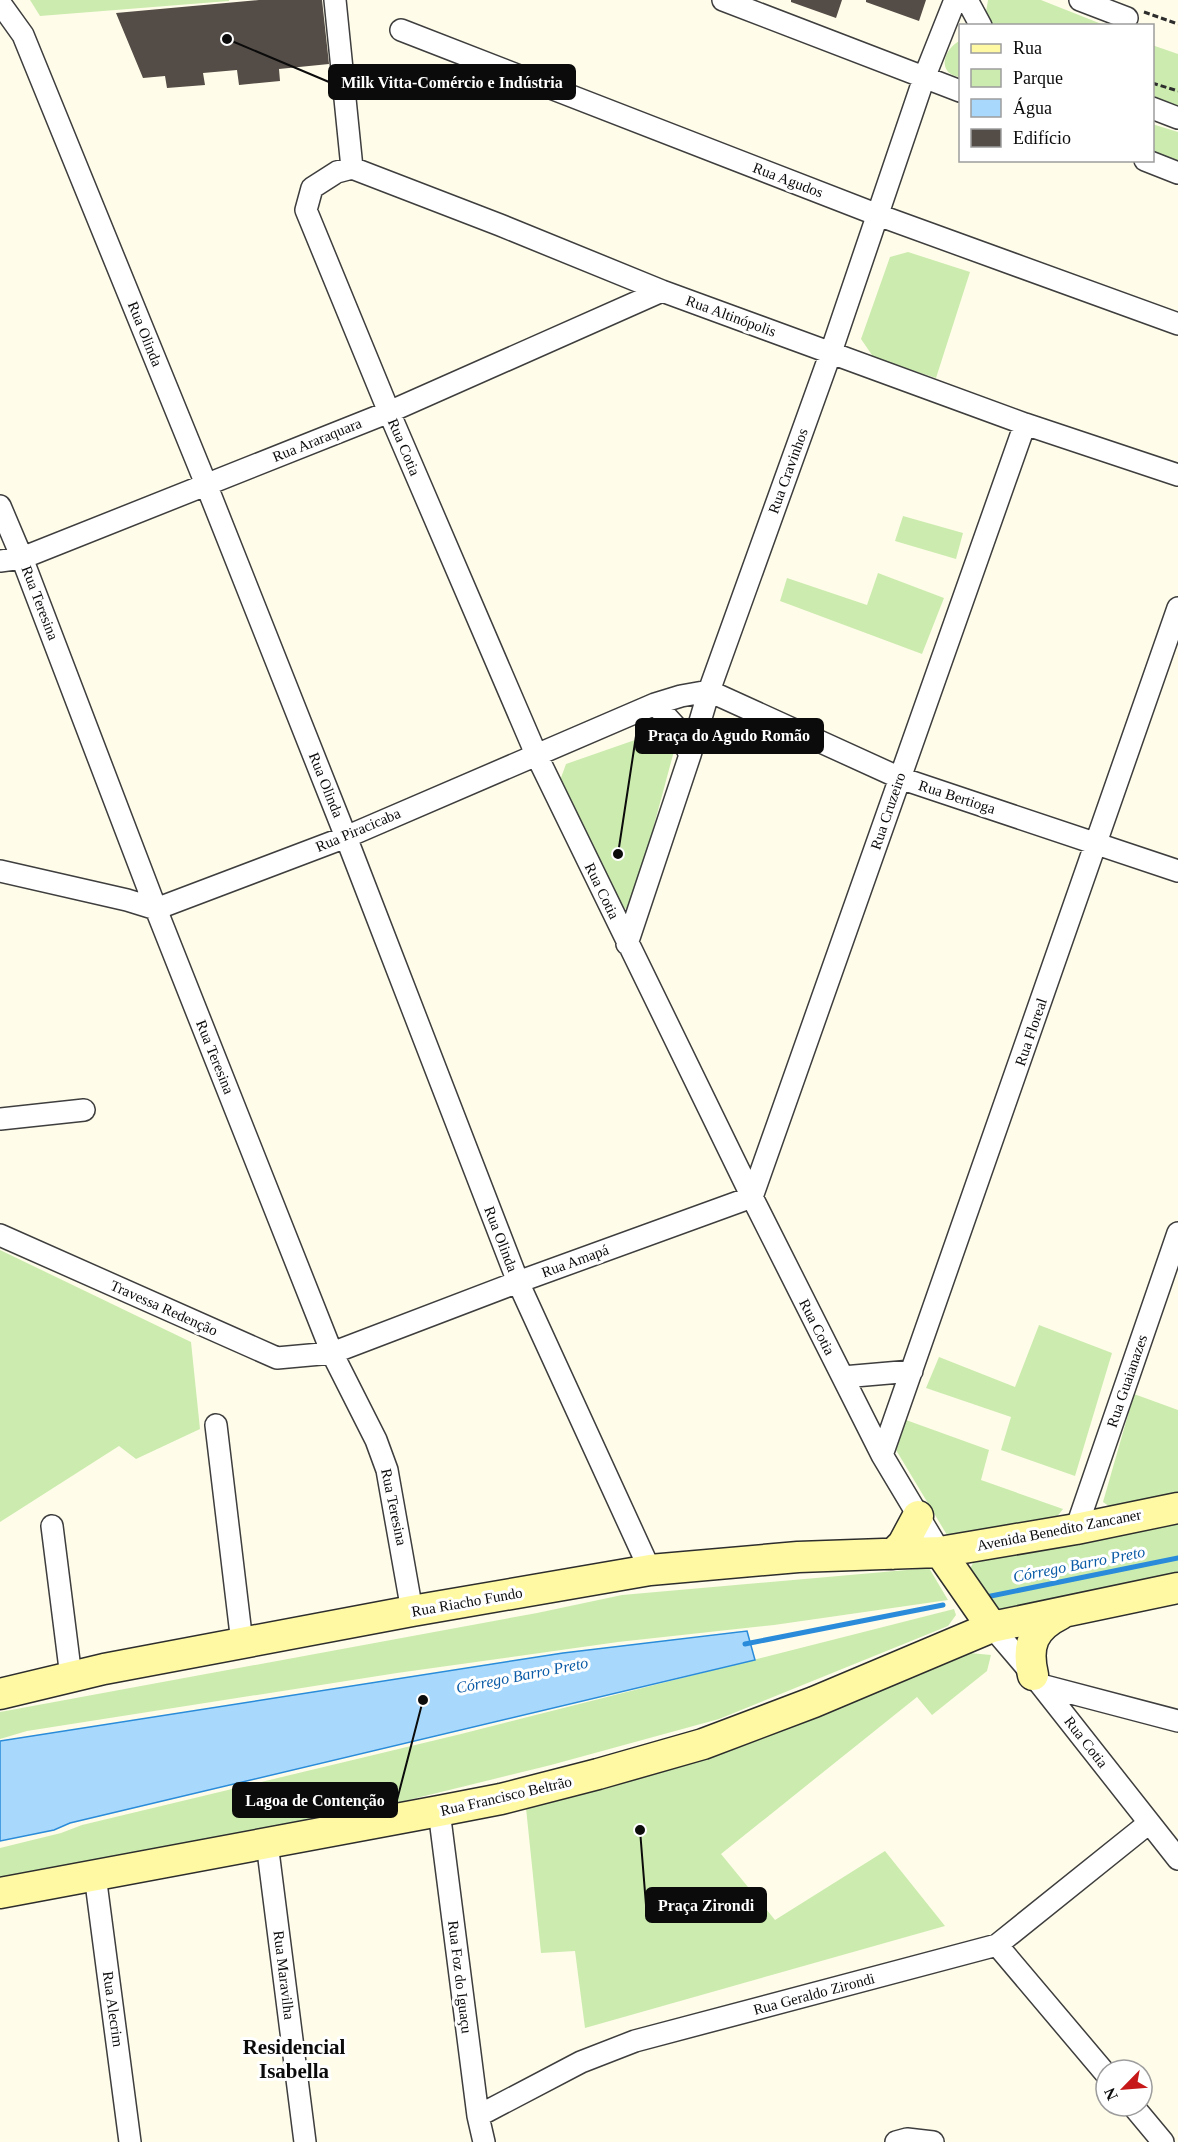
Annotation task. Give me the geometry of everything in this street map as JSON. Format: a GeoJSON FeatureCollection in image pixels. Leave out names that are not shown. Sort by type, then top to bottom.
{"type":"FeatureCollection","features":[{"type":"Feature","properties":{"kind":"main road","name":"Avenida Benedito Zancaner"},"geometry":{"type":"LineString","coordinates":[[940,1552],[1076,1529],[1178,1508]]}},
{"type":"Feature","properties":{"kind":"main road"},"geometry":{"type":"LineString","coordinates":[[893,1554],[903,1544],[918,1516]]}},
{"type":"Feature","properties":{"kind":"main road","name":"Rua Riacho Fundo"},"geometry":{"type":"LineString","coordinates":[[0,1694],[71,1677],[242,1643],[650,1570],[798,1557],[940,1552]]}},
{"type":"Feature","properties":{"kind":"main road"},"geometry":{"type":"LineString","coordinates":[[940,1552],[992,1627],[1178,1588]]}},
{"type":"Feature","properties":{"kind":"main road"},"geometry":{"type":"LineString","coordinates":[[1037,1680],[1029,1660],[1031,1645],[1037,1632],[1047,1620],[1060,1614]]}},
{"type":"Feature","properties":{"kind":"main road","name":"Rua Francisco Beltrão"},"geometry":{"type":"LineString","coordinates":[[0,1893],[501,1799],[598,1774],[703,1744],[814,1702],[992,1627]]}},
{"type":"Feature","properties":{"kind":"street"},"geometry":{"type":"LineString","coordinates":[[335,0],[352,168]]}},
{"type":"Feature","properties":{"kind":"street"},"geometry":{"type":"LineString","coordinates":[[723,0],[959,91]]}},
{"type":"Feature","properties":{"kind":"street","name":"Rua Cravinhos"},"geometry":{"type":"LineString","coordinates":[[627,944],[709,691],[831,352],[924,78],[950,33],[955,0]]}},
{"type":"Feature","properties":{"kind":"street"},"geometry":{"type":"LineString","coordinates":[[967,0],[980,24]]}},
{"type":"Feature","properties":{"kind":"street"},"geometry":{"type":"LineString","coordinates":[[1080,0],[1127,18]]}},
{"type":"Feature","properties":{"kind":"street","name":"Rua Olinda"},"geometry":{"type":"LineString","coordinates":[[0,3],[23,35],[206,484],[346,837],[518,1282],[650,1570]]}},
{"type":"Feature","properties":{"kind":"street","name":"Rua Agudos"},"geometry":{"type":"LineString","coordinates":[[401,30],[878,215],[1178,324]]}},
{"type":"Feature","properties":{"kind":"street"},"geometry":{"type":"LineString","coordinates":[[1154,109],[1178,118]]}},
{"type":"Feature","properties":{"kind":"street"},"geometry":{"type":"LineString","coordinates":[[1150,162],[1178,173]]}},
{"type":"Feature","properties":{"kind":"street","name":"Rua Cotia"},"geometry":{"type":"LineString","coordinates":[[352,168],[337,172],[312,188],[306,210],[389,412],[536,754],[627,944],[882,1455],[940,1552]]}},
{"type":"Feature","properties":{"kind":"street","name":"Rua Altinópolis"},"geometry":{"type":"LineString","coordinates":[[352,168],[662,291],[1025,424],[1178,475]]}},
{"type":"Feature","properties":{"kind":"street","name":"Rua Araraquara"},"geometry":{"type":"LineString","coordinates":[[0,561],[22,558],[389,412],[662,291]]}},
{"type":"Feature","properties":{"kind":"street","name":"Rua Cruzeiro"},"geometry":{"type":"LineString","coordinates":[[752,1197],[1025,424]]}},
{"type":"Feature","properties":{"kind":"street","name":"Rua Teresina"},"geometry":{"type":"LineString","coordinates":[[0,506],[156,909],[332,1353],[376,1440],[387,1470],[412,1611]]}},
{"type":"Feature","properties":{"kind":"street","name":"Rua Floreal"},"geometry":{"type":"LineString","coordinates":[[882,1455],[1178,608]]}},
{"type":"Feature","properties":{"kind":"street","name":"Rua Piracicaba"},"geometry":{"type":"LineString","coordinates":[[156,909],[346,837],[655,704],[709,691]]}},
{"type":"Feature","properties":{"kind":"street","name":"Rua Bertioga"},"geometry":{"type":"LineString","coordinates":[[709,691],[900,778],[1097,842],[1178,871]]}},
{"type":"Feature","properties":{"kind":"street"},"geometry":{"type":"LineString","coordinates":[[655,704],[676,727],[690,755]]}},
{"type":"Feature","properties":{"kind":"street"},"geometry":{"type":"LineString","coordinates":[[0,871],[127,900],[156,909]]}},
{"type":"Feature","properties":{"kind":"street"},"geometry":{"type":"LineString","coordinates":[[0,1119],[84,1110]]}},
{"type":"Feature","properties":{"kind":"street","name":"Rua Amapá"},"geometry":{"type":"LineString","coordinates":[[332,1353],[752,1197]]}},
{"type":"Feature","properties":{"kind":"street","name":"Rua Guaianazes"},"geometry":{"type":"LineString","coordinates":[[1076,1529],[1178,1233]]}},
{"type":"Feature","properties":{"kind":"street","name":"Travessa Redenção"},"geometry":{"type":"LineString","coordinates":[[0,1235],[277,1358],[332,1353]]}},
{"type":"Feature","properties":{"kind":"street"},"geometry":{"type":"LineString","coordinates":[[843,1377],[912,1371]]}},
{"type":"Feature","properties":{"kind":"street"},"geometry":{"type":"LineString","coordinates":[[216,1425],[242,1643]]}},
{"type":"Feature","properties":{"kind":"street"},"geometry":{"type":"LineString","coordinates":[[52,1526],[71,1677]]}},
{"type":"Feature","properties":{"kind":"street","name":"Rua Cotia"},"geometry":{"type":"LineString","coordinates":[[992,1627],[1037,1680],[1178,1859]]}},
{"type":"Feature","properties":{"kind":"street"},"geometry":{"type":"LineString","coordinates":[[1037,1680],[1178,1721]]}},
{"type":"Feature","properties":{"kind":"street","name":"Rua Foz do Iguaçu"},"geometry":{"type":"LineString","coordinates":[[439,1811],[478,2116],[484,2142]]}},
{"type":"Feature","properties":{"kind":"street"},"geometry":{"type":"LineString","coordinates":[[1094,2060],[997,1945],[1149,1823]]}},
{"type":"Feature","properties":{"kind":"street","name":"Rua Maravilha"},"geometry":{"type":"LineString","coordinates":[[267,1843],[305,2142]]}},
{"type":"Feature","properties":{"kind":"street","name":"Rua Alecrim"},"geometry":{"type":"LineString","coordinates":[[95,1875],[130,2142]]}},
{"type":"Feature","properties":{"kind":"street","name":"Rua Geraldo Zirondi"},"geometry":{"type":"LineString","coordinates":[[478,2116],[581,2062],[635,2041],[997,1945]]}},
{"type":"Feature","properties":{"kind":"street"},"geometry":{"type":"LineString","coordinates":[[1143,2118],[1163,2142]]}},
{"type":"Feature","properties":{"kind":"street"},"geometry":{"type":"LineString","coordinates":[[896,2142],[907,2139],[933,2142]]}},
{"type":"Feature","properties":{"kind":"path"},"geometry":{"type":"LineString","coordinates":[[1154,83],[1178,91]]}},
{"type":"Feature","properties":{"kind":"green space"},"geometry":{"type":"Polygon","coordinates":[[[30,0],[229,0],[229,1],[40,16],[30,0]]]}},
{"type":"Feature","properties":{"kind":"green space"},"geometry":{"type":"Polygon","coordinates":[[[988,0],[1041,0],[1101,24],[990,24],[985,18],[988,0]]]}},
{"type":"Feature","properties":{"kind":"green space"},"geometry":{"type":"Polygon","coordinates":[[[959,42],[959,78],[951,74],[945,66],[946,56],[959,42]]]}},
{"type":"Feature","properties":{"kind":"green space"},"geometry":{"type":"Polygon","coordinates":[[[1154,46],[1178,54],[1178,109],[1154,100],[1154,46]]]}},
{"type":"Feature","properties":{"kind":"green space"},"geometry":{"type":"Polygon","coordinates":[[[1154,125],[1178,132],[1178,161],[1154,151],[1154,125]]]}},
{"type":"Feature","properties":{"kind":"green space"},"geometry":{"type":"Polygon","coordinates":[[[908,252],[970,272],[936,378],[874,358],[861,339],[890,257],[908,252]]]}},
{"type":"Feature","properties":{"kind":"green space"},"geometry":{"type":"Polygon","coordinates":[[[903,516],[963,533],[956,559],[895,541],[903,516]]]}},
{"type":"Feature","properties":{"kind":"green space"},"geometry":{"type":"Polygon","coordinates":[[[878,573],[944,598],[922,654],[780,601],[787,578],[867,605],[878,573]]]}},
{"type":"Feature","properties":{"kind":"green space"},"geometry":{"type":"Polygon","coordinates":[[[655,733],[668,738],[674,751],[633,903],[625,909],[616,905],[558,786],[566,764],[655,733]]]}},
{"type":"Feature","properties":{"kind":"green space"},"geometry":{"type":"Polygon","coordinates":[[[0,1250],[191,1342],[200,1429],[136,1459],[119,1446],[0,1522],[0,1250]]]}},
{"type":"Feature","properties":{"kind":"green space"},"geometry":{"type":"Polygon","coordinates":[[[1039,1325],[1112,1353],[1075,1476],[1001,1450],[1011,1417],[926,1388],[939,1357],[1015,1387],[1039,1325]]]}},
{"type":"Feature","properties":{"kind":"green space"},"geometry":{"type":"Polygon","coordinates":[[[1134,1394],[1178,1410],[1178,1496],[1116,1511],[1103,1502],[1134,1394]]]}},
{"type":"Feature","properties":{"kind":"green space"},"geometry":{"type":"Polygon","coordinates":[[[906,1420],[989,1450],[981,1480],[1063,1509],[1053,1522],[950,1540],[896,1450],[906,1420]]]}},
{"type":"Feature","properties":{"kind":"green space"},"geometry":{"type":"Polygon","coordinates":[[[1178,1517],[1178,1574],[1006,1610],[989,1606],[969,1571],[973,1563],[1178,1517]]]}},
{"type":"Feature","properties":{"kind":"green space"},"geometry":{"type":"Polygon","coordinates":[[[929,1568],[948,1600],[774,1625],[618,1642],[397,1673],[27,1731],[0,1739],[0,1712],[537,1613],[622,1595],[929,1568]]]}},
{"type":"Feature","properties":{"kind":"green space"},"geometry":{"type":"Polygon","coordinates":[[[954,1609],[956,1615],[948,1626],[719,1719],[551,1765],[384,1806],[0,1880],[0,1848],[61,1833],[82,1825],[461,1734],[954,1609]]]}},
{"type":"Feature","properties":{"kind":"green space"},"geometry":{"type":"Polygon","coordinates":[[[970,1653],[991,1655],[987,1671],[932,1715],[917,1697],[721,1854],[775,1920],[885,1851],[945,1926],[585,2028],[575,1951],[541,1953],[526,1808],[809,1720],[970,1653]]]}},
{"type":"Feature","properties":{"kind":"water"},"geometry":{"type":"Polygon","coordinates":[[[747,1631],[755,1660],[70,1823],[54,1830],[0,1841],[0,1741],[563,1653],[747,1631]]]}},
{"type":"Feature","properties":{"kind":"building"},"geometry":{"type":"Polygon","coordinates":[[[259,0],[322,0],[329,64],[279,69],[280,81],[239,85],[237,70],[203,73],[205,85],[167,88],[165,76],[143,78],[116,13],[259,0]]]}},
{"type":"Feature","properties":{"kind":"building"},"geometry":{"type":"Polygon","coordinates":[[[791,0],[842,0],[836,18],[791,2],[791,0]]]}},
{"type":"Feature","properties":{"kind":"building"},"geometry":{"type":"Polygon","coordinates":[[[866,0],[926,0],[919,21],[866,2],[866,0]]]}},
{"type":"Feature","properties":{"kind":"waterway","name":"Córrego Barro Preto"},"geometry":{"type":"LineString","coordinates":[[986,1597],[1178,1558]]}},
{"type":"Feature","properties":{"kind":"waterway","name":"Córrego Barro Preto"},"geometry":{"type":"LineString","coordinates":[[745,1644],[943,1605]]}},
{"type":"Feature","properties":{"kind":"place","name":"Milk Vitta-Comércio e Indústria"},"geometry":{"type":"Point","coordinates":[227,39]}},
{"type":"Feature","properties":{"kind":"place","name":"Praça do Agudo Romão"},"geometry":{"type":"Point","coordinates":[618,854]}},
{"type":"Feature","properties":{"kind":"place","name":"Lagoa de Contenção"},"geometry":{"type":"Point","coordinates":[423,1700]}},
{"type":"Feature","properties":{"kind":"place","name":"Praça Zirondi"},"geometry":{"type":"Point","coordinates":[640,1830]}},
{"type":"Feature","properties":{"kind":"district","name":"Residencial Isabella"},"geometry":{"type":"Point","coordinates":[294,2059]}}]}
